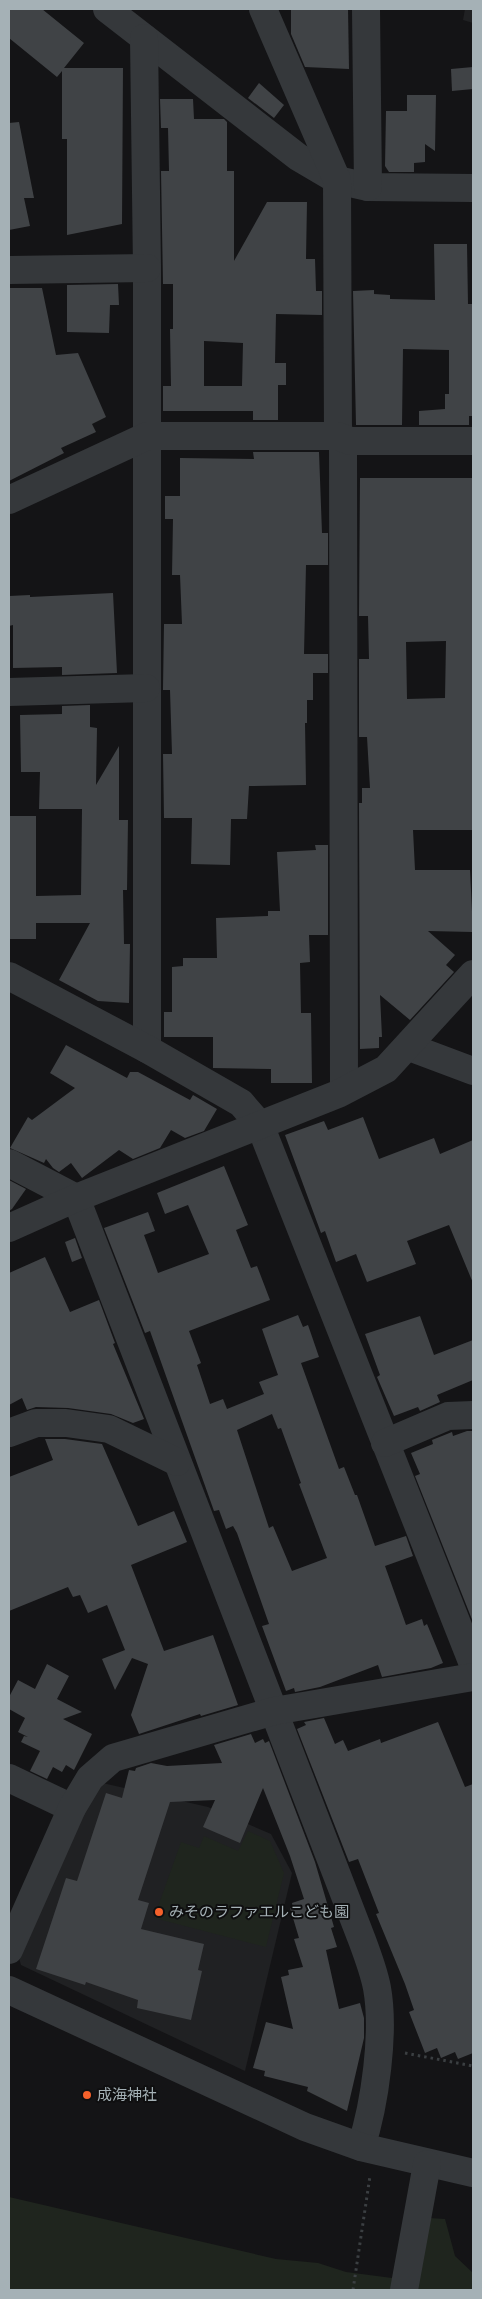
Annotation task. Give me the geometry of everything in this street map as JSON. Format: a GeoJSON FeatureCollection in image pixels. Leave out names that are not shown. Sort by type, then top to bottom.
{"type":"FeatureCollection","features":[{"type":"Feature","properties":{"kind":"street"},"geometry":{"type":"LineString","coordinates":[[107,9],[298,157],[337,180],[368,187],[473,188]]}},
{"type":"Feature","properties":{"kind":"street"},"geometry":{"type":"LineString","coordinates":[[263,9],[337,180],[338,436],[343,447],[344,1090]]}},
{"type":"Feature","properties":{"kind":"street"},"geometry":{"type":"LineString","coordinates":[[366,9],[368,187]]}},
{"type":"Feature","properties":{"kind":"street"},"geometry":{"type":"LineString","coordinates":[[144,38],[148,268],[147,1049]]}},
{"type":"Feature","properties":{"kind":"street"},"geometry":{"type":"LineString","coordinates":[[9,270],[148,268]]}},
{"type":"Feature","properties":{"kind":"street"},"geometry":{"type":"LineString","coordinates":[[9,500],[147,436],[338,436],[350,441],[473,441]]}},
{"type":"Feature","properties":{"kind":"street"},"geometry":{"type":"LineString","coordinates":[[9,692],[146,688]]}},
{"type":"Feature","properties":{"kind":"street"},"geometry":{"type":"LineString","coordinates":[[9,1228],[76,1198],[344,1090],[386,1069],[409,1047],[473,974]]}},
{"type":"Feature","properties":{"kind":"street"},"geometry":{"type":"LineString","coordinates":[[9,976],[147,1049],[241,1103],[260,1125],[473,1664]]}},
{"type":"Feature","properties":{"kind":"street"},"geometry":{"type":"LineString","coordinates":[[409,1047],[473,1071]]}},
{"type":"Feature","properties":{"kind":"street"},"geometry":{"type":"LineString","coordinates":[[9,1163],[76,1198],[373,1972],[377,1990],[378,2048],[374,2095],[361,2147]]}},
{"type":"Feature","properties":{"kind":"street"},"geometry":{"type":"LineString","coordinates":[[385,1443],[448,1416],[473,1415]]}},
{"type":"Feature","properties":{"kind":"street"},"geometry":{"type":"LineString","coordinates":[[9,1433],[36,1424],[66,1423],[110,1429],[177,1462]]}},
{"type":"Feature","properties":{"kind":"street"},"geometry":{"type":"LineString","coordinates":[[9,1950],[72,1808],[90,1778],[113,1758],[274,1711],[473,1677]]}},
{"type":"Feature","properties":{"kind":"street"},"geometry":{"type":"LineString","coordinates":[[9,1778],[72,1808]]}},
{"type":"Feature","properties":{"kind":"street"},"geometry":{"type":"LineString","coordinates":[[9,1990],[304,2127],[361,2147],[427,2164],[473,2172]]}},
{"type":"Feature","properties":{"kind":"street"},"geometry":{"type":"LineString","coordinates":[[404,2290],[427,2164]]}},
{"type":"Feature","properties":{"kind":"path"},"geometry":{"type":"LineString","coordinates":[[378,2048],[473,2066]]}},
{"type":"Feature","properties":{"kind":"path"},"geometry":{"type":"LineString","coordinates":[[353,2290],[370,2176]]}},
{"type":"Feature","properties":{"kind":"shaded area"},"geometry":{"type":"Polygon","coordinates":[[[465,9],[473,9],[473,23],[463,20],[465,9]]]}},
{"type":"Feature","properties":{"kind":"shaded area","name":"みそのラファエルこども園"},"geometry":{"type":"Polygon","coordinates":[[[98,1782],[208,1807],[271,1834],[292,1873],[245,2071],[21,1965],[17,1951],[98,1782]]]}},
{"type":"Feature","properties":{"kind":"shaded area"},"geometry":{"type":"Polygon","coordinates":[[[248,1831],[270,1841],[284,1873],[266,1947],[154,1918],[181,1842],[199,1848],[204,1836],[238,1851],[248,1831]]]}},
{"type":"Feature","properties":{"kind":"shaded area"},"geometry":{"type":"Polygon","coordinates":[[[9,2197],[276,2259],[318,2263],[346,2272],[415,2281],[429,2218],[445,2219],[455,2256],[473,2273],[473,2290],[9,2290],[9,2197]]]}},
{"type":"Feature","properties":{"kind":"building"},"geometry":{"type":"Polygon","coordinates":[[[9,9],[42,9],[84,43],[64,68],[123,68],[122,224],[67,235],[67,139],[62,139],[62,71],[57,77],[9,38],[9,9]]]}},
{"type":"Feature","properties":{"kind":"building"},"geometry":{"type":"Polygon","coordinates":[[[291,9],[348,9],[349,69],[305,67],[291,34],[291,9]]]}},
{"type":"Feature","properties":{"kind":"building"},"geometry":{"type":"Polygon","coordinates":[[[473,67],[473,89],[452,91],[451,69],[473,67]]]}},
{"type":"Feature","properties":{"kind":"building"},"geometry":{"type":"Polygon","coordinates":[[[259,83],[284,105],[274,118],[248,98],[259,83]]]}},
{"type":"Feature","properties":{"kind":"building"},"geometry":{"type":"Polygon","coordinates":[[[407,95],[436,95],[435,151],[425,144],[425,162],[414,163],[414,172],[389,172],[385,166],[386,111],[407,111],[407,95]]]}},
{"type":"Feature","properties":{"kind":"building"},"geometry":{"type":"Polygon","coordinates":[[[160,99],[193,99],[194,119],[224,119],[227,122],[227,171],[234,171],[234,261],[267,202],[307,202],[306,259],[315,259],[316,291],[322,291],[322,315],[276,314],[275,363],[286,363],[286,385],[278,385],[278,420],[253,420],[253,411],[163,411],[163,386],[171,386],[170,329],[173,329],[173,284],[163,284],[161,171],[169,171],[168,128],[161,128],[160,99]],[[204,341],[204,386],[242,386],[243,343],[204,341]]]}},
{"type":"Feature","properties":{"kind":"building"},"geometry":{"type":"Polygon","coordinates":[[[19,122],[34,198],[24,198],[30,226],[9,230],[9,123],[19,122]]]}},
{"type":"Feature","properties":{"kind":"building"},"geometry":{"type":"Polygon","coordinates":[[[434,244],[467,244],[468,304],[473,304],[473,416],[469,416],[469,425],[419,425],[419,411],[445,409],[445,394],[449,394],[449,350],[403,349],[402,425],[356,425],[353,291],[374,290],[374,294],[390,295],[390,299],[435,300],[434,244]]]}},
{"type":"Feature","properties":{"kind":"building"},"geometry":{"type":"Polygon","coordinates":[[[118,284],[119,305],[110,305],[109,333],[67,332],[67,285],[118,284]]]}},
{"type":"Feature","properties":{"kind":"building"},"geometry":{"type":"Polygon","coordinates":[[[9,288],[42,288],[56,355],[78,353],[106,417],[92,424],[96,432],[61,448],[64,453],[9,481],[9,288]]]}},
{"type":"Feature","properties":{"kind":"building"},"geometry":{"type":"Polygon","coordinates":[[[253,452],[319,452],[322,533],[328,533],[328,565],[306,565],[304,654],[328,654],[328,673],[313,673],[313,700],[307,700],[307,723],[305,723],[306,785],[249,786],[247,819],[231,819],[230,865],[191,864],[192,818],[164,818],[163,754],[172,754],[170,690],[163,690],[164,624],[182,624],[180,575],[172,575],[173,519],[165,519],[165,496],[180,496],[180,458],[254,459],[253,452]]]}},
{"type":"Feature","properties":{"kind":"building"},"geometry":{"type":"Polygon","coordinates":[[[360,478],[473,478],[473,830],[413,830],[415,870],[470,870],[473,932],[428,931],[455,955],[446,965],[454,972],[410,1020],[380,995],[382,1037],[379,1037],[379,1048],[360,1049],[359,803],[362,803],[362,788],[370,788],[367,737],[359,737],[359,659],[369,659],[368,616],[359,616],[360,478]],[[446,641],[406,642],[407,699],[445,698],[446,641]]]}},
{"type":"Feature","properties":{"kind":"building"},"geometry":{"type":"Polygon","coordinates":[[[113,593],[117,673],[62,675],[62,667],[13,668],[13,625],[9,626],[9,596],[30,595],[30,597],[113,593]]]}},
{"type":"Feature","properties":{"kind":"building"},"geometry":{"type":"Polygon","coordinates":[[[90,705],[90,727],[97,728],[96,785],[119,746],[119,820],[128,820],[127,890],[123,890],[124,944],[130,944],[129,1003],[98,1001],[59,980],[90,923],[36,923],[36,939],[9,939],[9,816],[36,816],[36,896],[81,895],[82,809],[39,809],[40,772],[21,772],[20,715],[62,714],[62,706],[90,705]]]}},
{"type":"Feature","properties":{"kind":"building"},"geometry":{"type":"Polygon","coordinates":[[[315,845],[328,845],[328,935],[309,935],[310,962],[300,963],[301,1013],[311,1013],[312,1083],[271,1083],[271,1069],[213,1068],[213,1037],[164,1037],[164,1012],[172,1012],[172,967],[183,966],[183,958],[217,958],[216,918],[268,916],[268,911],[280,911],[277,852],[316,850],[315,845]]]}},
{"type":"Feature","properties":{"kind":"building"},"geometry":{"type":"Polygon","coordinates":[[[66,1045],[127,1078],[130,1072],[138,1072],[190,1100],[193,1095],[217,1109],[204,1131],[185,1138],[171,1130],[160,1148],[133,1159],[119,1150],[82,1178],[71,1163],[59,1172],[46,1159],[44,1163],[10,1148],[28,1117],[32,1120],[75,1088],[50,1073],[66,1045]]]}},
{"type":"Feature","properties":{"kind":"building"},"geometry":{"type":"Polygon","coordinates":[[[363,1117],[379,1159],[434,1138],[440,1154],[473,1140],[473,1283],[449,1225],[407,1241],[416,1264],[367,1282],[356,1254],[336,1262],[325,1231],[321,1233],[285,1135],[324,1121],[328,1130],[363,1117]]]}},
{"type":"Feature","properties":{"kind":"building"},"geometry":{"type":"Polygon","coordinates":[[[224,1166],[248,1225],[236,1230],[251,1268],[257,1266],[270,1300],[189,1331],[201,1363],[197,1365],[210,1404],[223,1399],[227,1409],[264,1394],[259,1382],[278,1375],[262,1329],[298,1315],[303,1327],[308,1325],[319,1357],[301,1363],[339,1469],[344,1467],[355,1495],[357,1495],[375,1546],[406,1536],[413,1556],[385,1566],[406,1625],[422,1619],[424,1626],[427,1624],[443,1663],[431,1668],[382,1677],[378,1665],[320,1687],[295,1692],[294,1688],[286,1691],[262,1626],[269,1624],[237,1533],[233,1526],[226,1529],[219,1510],[214,1511],[150,1331],[145,1333],[104,1228],[148,1212],[155,1231],[144,1235],[158,1273],[209,1254],[188,1205],[165,1214],[157,1193],[224,1166]],[[272,1414],[237,1430],[269,1528],[273,1526],[292,1571],[327,1558],[299,1484],[301,1483],[281,1428],[278,1429],[272,1414]]]}},
{"type":"Feature","properties":{"kind":"building"},"geometry":{"type":"Polygon","coordinates":[[[9,1180],[26,1189],[9,1211],[9,1180]]]}},
{"type":"Feature","properties":{"kind":"building"},"geometry":{"type":"Polygon","coordinates":[[[75,1238],[82,1258],[72,1262],[65,1242],[75,1238]]]}},
{"type":"Feature","properties":{"kind":"building"},"geometry":{"type":"Polygon","coordinates":[[[45,1257],[70,1312],[99,1300],[115,1343],[113,1344],[144,1419],[133,1423],[111,1414],[68,1408],[36,1407],[27,1410],[22,1398],[9,1405],[9,1273],[45,1257]]]}},
{"type":"Feature","properties":{"kind":"building"},"geometry":{"type":"Polygon","coordinates":[[[420,1316],[434,1355],[473,1340],[473,1380],[437,1395],[440,1402],[420,1411],[418,1407],[394,1416],[377,1377],[380,1375],[365,1334],[420,1316]]]}},
{"type":"Feature","properties":{"kind":"building"},"geometry":{"type":"Polygon","coordinates":[[[473,1431],[473,1622],[415,1476],[420,1474],[411,1453],[433,1444],[432,1440],[452,1432],[453,1436],[473,1431]]]}},
{"type":"Feature","properties":{"kind":"building"},"geometry":{"type":"Polygon","coordinates":[[[45,1439],[65,1439],[102,1444],[138,1526],[174,1511],[187,1542],[131,1565],[164,1651],[213,1635],[238,1705],[201,1716],[200,1714],[139,1734],[131,1715],[148,1664],[132,1658],[115,1690],[102,1659],[125,1650],[107,1605],[88,1613],[80,1595],[73,1597],[68,1587],[9,1611],[9,1477],[53,1460],[45,1439]]]}},
{"type":"Feature","properties":{"kind":"building"},"geometry":{"type":"Polygon","coordinates":[[[47,1664],[69,1676],[57,1699],[82,1712],[63,1719],[92,1734],[74,1770],[66,1765],[62,1772],[53,1767],[47,1779],[30,1771],[40,1751],[21,1742],[24,1736],[28,1737],[18,1732],[25,1718],[9,1709],[9,1697],[18,1680],[35,1689],[47,1664]]]}},
{"type":"Feature","properties":{"kind":"building"},"geometry":{"type":"Polygon","coordinates":[[[324,1718],[335,1744],[343,1740],[348,1751],[380,1739],[381,1743],[438,1722],[465,1787],[473,1784],[473,2053],[458,2059],[455,2052],[441,2058],[437,2048],[425,2053],[409,2012],[414,2010],[376,1914],[379,1913],[358,1859],[349,1862],[297,1729],[306,1725],[304,1722],[324,1718]]]}},
{"type":"Feature","properties":{"kind":"building"},"geometry":{"type":"Polygon","coordinates":[[[251,1734],[255,1743],[263,1739],[265,1743],[269,1741],[315,1862],[334,1927],[331,1928],[337,1947],[326,1950],[339,2009],[360,2003],[364,2018],[364,2038],[347,2111],[307,2091],[308,2087],[264,2076],[265,2071],[253,2068],[266,2022],[293,2029],[281,1977],[289,1975],[288,1970],[303,1967],[294,1939],[299,1938],[290,1908],[293,1908],[292,1903],[304,1899],[290,1856],[263,1788],[240,1843],[203,1827],[215,1800],[170,1802],[138,1900],[149,1903],[141,1929],[204,1944],[198,1970],[202,1971],[191,2020],[137,2008],[138,2000],[86,1982],[85,1985],[36,1969],[66,1878],[77,1881],[106,1793],[122,1798],[129,1770],[135,1771],[136,1768],[151,1763],[167,1766],[222,1763],[214,1745],[251,1734]]]}},
{"type":"Feature","properties":{"kind":"place","name":"みそのラファエルこども園"},"geometry":{"type":"Point","coordinates":[159,1912]}},
{"type":"Feature","properties":{"kind":"place","name":"成海神社"},"geometry":{"type":"Point","coordinates":[87,2095]}}]}
